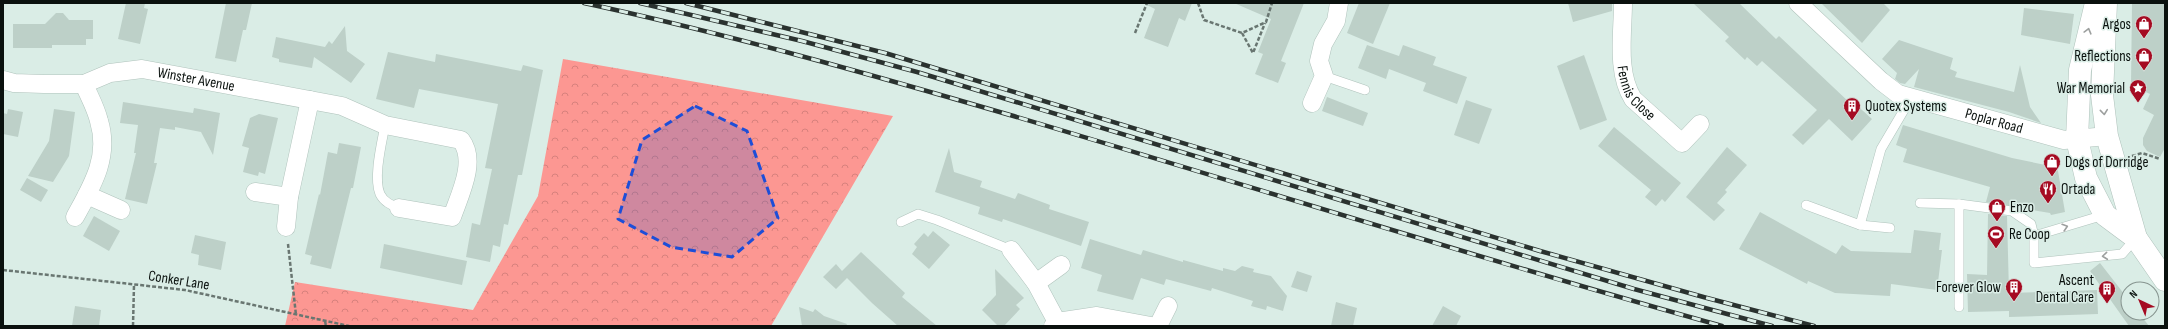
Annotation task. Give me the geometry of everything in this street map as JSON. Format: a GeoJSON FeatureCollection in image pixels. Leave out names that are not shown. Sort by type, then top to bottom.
{"type":"FeatureCollection","features":[{"type":"Feature","properties":{"kind":"main road"},"geometry":{"type":"LineString","coordinates":[[2096,3],[2080,70],[2077,139],[2086,178],[2115,210],[2165,280]]}},
{"type":"Feature","properties":{"kind":"main road"},"geometry":{"type":"LineString","coordinates":[[2106,3],[2102,95],[2115,210]]}},
{"type":"Feature","properties":{"kind":"street"},"geometry":{"type":"LineString","coordinates":[[1312,103],[1324,76],[1319,61],[1323,44],[1336,21],[1339,3]]}},
{"type":"Feature","properties":{"kind":"street","name":"Fennis Close"},"geometry":{"type":"LineString","coordinates":[[1623,3],[1622,59],[1628,92],[1633,99],[1682,143],[1700,124]]}},
{"type":"Feature","properties":{"kind":"street","name":"Poplar Road"},"geometry":{"type":"LineString","coordinates":[[1798,3],[1881,81],[1898,94],[2064,140],[2107,136]]}},
{"type":"Feature","properties":{"kind":"street","name":"Winster Avenue"},"geometry":{"type":"LineString","coordinates":[[3,80],[37,84],[84,84],[110,73],[142,70],[342,106],[385,125]]}},
{"type":"Feature","properties":{"kind":"street"},"geometry":{"type":"LineString","coordinates":[[75,217],[102,162],[100,122],[84,84]]}},
{"type":"Feature","properties":{"kind":"street"},"geometry":{"type":"LineString","coordinates":[[286,227],[289,197],[310,100]]}},
{"type":"Feature","properties":{"kind":"street"},"geometry":{"type":"LineString","coordinates":[[385,125],[461,140],[467,147],[469,158],[462,188],[452,217],[399,208]]}},
{"type":"Feature","properties":{"kind":"street"},"geometry":{"type":"LineString","coordinates":[[255,192],[289,197]]}},
{"type":"Feature","properties":{"kind":"street"},"geometry":{"type":"LineString","coordinates":[[87,195],[122,210]]}},
{"type":"Feature","properties":{"kind":"street"},"geometry":{"type":"LineString","coordinates":[[1011,250],[1036,283],[1055,324],[1097,316],[1151,326]]}},
{"type":"Feature","properties":{"kind":"street"},"geometry":{"type":"LineString","coordinates":[[1036,283],[1061,265]]}},
{"type":"Feature","properties":{"kind":"street"},"geometry":{"type":"LineString","coordinates":[[1158,326],[1168,306]]}},
{"type":"Feature","properties":{"kind":"lane"},"geometry":{"type":"LineString","coordinates":[[1324,76],[1365,90]]}},
{"type":"Feature","properties":{"kind":"lane"},"geometry":{"type":"LineString","coordinates":[[1860,225],[1881,149],[1911,98]]}},
{"type":"Feature","properties":{"kind":"lane"},"geometry":{"type":"LineString","coordinates":[[385,125],[379,155],[379,193],[387,203],[399,208]]}},
{"type":"Feature","properties":{"kind":"lane"},"geometry":{"type":"LineString","coordinates":[[1920,203],[1958,204],[2012,211],[2031,224],[2034,236],[2034,263],[2122,254],[2136,238]]}},
{"type":"Feature","properties":{"kind":"lane"},"geometry":{"type":"LineString","coordinates":[[1958,204],[1959,307]]}},
{"type":"Feature","properties":{"kind":"lane"},"geometry":{"type":"LineString","coordinates":[[1806,205],[1860,225],[1890,228]]}},
{"type":"Feature","properties":{"kind":"lane"},"geometry":{"type":"LineString","coordinates":[[2034,236],[2115,210]]}},
{"type":"Feature","properties":{"kind":"lane"},"geometry":{"type":"LineString","coordinates":[[901,222],[918,214],[937,220],[1011,250]]}},
{"type":"Feature","properties":{"kind":"path"},"geometry":{"type":"LineString","coordinates":[[1135,33],[1147,3]]}},
{"type":"Feature","properties":{"kind":"path"},"geometry":{"type":"LineString","coordinates":[[1198,3],[1204,20],[1242,33],[1253,52],[1266,22],[1272,3]]}},
{"type":"Feature","properties":{"kind":"path"},"geometry":{"type":"LineString","coordinates":[[1242,33],[1266,22]]}},
{"type":"Feature","properties":{"kind":"path"},"geometry":{"type":"LineString","coordinates":[[2142,153],[2160,159]]}},
{"type":"Feature","properties":{"kind":"path"},"geometry":{"type":"LineString","coordinates":[[286,227],[296,315]]}},
{"type":"Feature","properties":{"kind":"path","name":"Conker Lane"},"geometry":{"type":"LineString","coordinates":[[3,270],[185,290],[350,326]]}},
{"type":"Feature","properties":{"kind":"path"},"geometry":{"type":"LineString","coordinates":[[133,326],[134,285]]}},
{"type":"Feature","properties":{"kind":"path"},"geometry":{"type":"LineString","coordinates":[[325,321],[326,326]]}},
{"type":"Feature","properties":{"kind":"highlighted area"},"geometry":{"type":"Polygon","coordinates":[[[695,106],[747,131],[778,218],[732,257],[671,247],[618,219],[642,140],[695,106]]]}},
{"type":"Feature","properties":{"kind":"green space"},"geometry":{"type":"Polygon","coordinates":[[[563,59],[893,116],[771,326],[285,326],[295,282],[473,310],[538,196],[563,59]]]}},
{"type":"Feature","properties":{"kind":"building"},"geometry":{"type":"Polygon","coordinates":[[[126,3],[145,3],[144,8],[148,9],[140,44],[118,39],[126,3]]]}},
{"type":"Feature","properties":{"kind":"building"},"geometry":{"type":"Polygon","coordinates":[[[226,3],[252,3],[246,30],[243,30],[236,62],[215,58],[226,3]]]}},
{"type":"Feature","properties":{"kind":"building"},"geometry":{"type":"Polygon","coordinates":[[[1143,3],[1192,3],[1185,21],[1179,18],[1168,47],[1144,38],[1155,9],[1143,3]]]}},
{"type":"Feature","properties":{"kind":"building"},"geometry":{"type":"Polygon","coordinates":[[[1234,3],[1304,3],[1281,61],[1286,63],[1278,83],[1255,74],[1263,54],[1258,52],[1271,19],[1234,3]]]}},
{"type":"Feature","properties":{"kind":"building"},"geometry":{"type":"Polygon","coordinates":[[[1359,3],[1390,3],[1373,44],[1347,33],[1359,3]]]}},
{"type":"Feature","properties":{"kind":"building"},"geometry":{"type":"Polygon","coordinates":[[[1568,3],[1612,3],[1612,11],[1573,22],[1568,3]]]}},
{"type":"Feature","properties":{"kind":"building"},"geometry":{"type":"Polygon","coordinates":[[[1693,3],[1739,3],[1776,39],[1779,36],[1850,103],[1852,101],[1872,119],[1852,141],[1829,119],[1803,145],[1792,135],[1817,110],[1762,61],[1757,66],[1747,57],[1745,60],[1725,41],[1729,37],[1693,3]]]}},
{"type":"Feature","properties":{"kind":"building"},"geometry":{"type":"Polygon","coordinates":[[[1821,3],[1883,3],[1890,10],[1862,43],[1821,3]]]}},
{"type":"Feature","properties":{"kind":"building"},"geometry":{"type":"Polygon","coordinates":[[[2132,3],[2165,3],[2165,148],[2160,157],[2147,151],[2143,145],[2143,138],[2154,115],[2143,109],[2150,94],[2131,85],[2132,3]]]}},
{"type":"Feature","properties":{"kind":"building"},"geometry":{"type":"Polygon","coordinates":[[[2024,8],[2074,14],[2070,44],[2021,35],[2024,8]]]}},
{"type":"Feature","properties":{"kind":"building"},"geometry":{"type":"Polygon","coordinates":[[[56,13],[63,13],[69,20],[93,20],[93,39],[86,39],[86,45],[52,45],[52,48],[13,48],[13,24],[45,24],[56,13]]]}},
{"type":"Feature","properties":{"kind":"building"},"geometry":{"type":"Polygon","coordinates":[[[345,26],[347,51],[365,64],[351,83],[314,57],[312,68],[279,62],[279,59],[272,57],[276,37],[325,47],[329,41],[332,44],[345,26]]]}},
{"type":"Feature","properties":{"kind":"building"},"geometry":{"type":"Polygon","coordinates":[[[1899,40],[1953,58],[1950,69],[1957,72],[1955,77],[2014,92],[2020,65],[2030,107],[2041,123],[2009,112],[1914,87],[1919,69],[1905,84],[1900,83],[1895,79],[1897,73],[1882,59],[1899,40]]]}},
{"type":"Feature","properties":{"kind":"building"},"geometry":{"type":"Polygon","coordinates":[[[1367,45],[1399,56],[1403,45],[1436,57],[1433,65],[1467,77],[1457,104],[1423,91],[1426,83],[1389,69],[1386,79],[1358,68],[1367,45]]]}},
{"type":"Feature","properties":{"kind":"building"},"geometry":{"type":"Polygon","coordinates":[[[388,52],[435,62],[436,54],[521,71],[523,65],[543,70],[522,175],[518,175],[508,225],[504,224],[500,247],[493,245],[490,262],[466,257],[472,223],[480,225],[492,169],[485,168],[498,104],[419,89],[414,108],[376,99],[388,52]]]}},
{"type":"Feature","properties":{"kind":"building"},"geometry":{"type":"Polygon","coordinates":[[[1584,55],[1607,120],[1580,130],[1557,66],[1584,55]]]}},
{"type":"Feature","properties":{"kind":"building"},"geometry":{"type":"Polygon","coordinates":[[[1327,97],[1368,113],[1363,126],[1322,111],[1327,97]]]}},
{"type":"Feature","properties":{"kind":"building"},"geometry":{"type":"Polygon","coordinates":[[[1466,100],[1492,109],[1479,144],[1454,135],[1466,100]]]}},
{"type":"Feature","properties":{"kind":"building"},"geometry":{"type":"Polygon","coordinates":[[[123,102],[193,113],[194,108],[220,113],[213,155],[201,132],[175,127],[175,130],[160,128],[154,163],[157,163],[147,204],[125,199],[136,153],[134,153],[138,125],[120,123],[123,102]]]}},
{"type":"Feature","properties":{"kind":"building"},"geometry":{"type":"Polygon","coordinates":[[[8,109],[23,112],[18,137],[3,134],[3,113],[7,114],[8,109]]]}},
{"type":"Feature","properties":{"kind":"building"},"geometry":{"type":"Polygon","coordinates":[[[54,109],[75,112],[69,156],[53,182],[28,176],[49,141],[54,109]]]}},
{"type":"Feature","properties":{"kind":"building"},"geometry":{"type":"Polygon","coordinates":[[[259,114],[278,118],[265,174],[259,172],[258,176],[243,172],[249,148],[242,146],[250,118],[259,114]]]}},
{"type":"Feature","properties":{"kind":"building"},"geometry":{"type":"Polygon","coordinates":[[[1903,125],[2012,158],[2055,167],[2058,171],[2065,212],[2051,215],[2050,213],[1986,202],[1990,187],[1903,162],[1907,149],[1896,145],[1903,125]]]}},
{"type":"Feature","properties":{"kind":"building"},"geometry":{"type":"Polygon","coordinates":[[[1614,127],[1681,183],[1665,202],[1662,199],[1656,206],[1645,197],[1651,190],[1598,146],[1614,127]]]}},
{"type":"Feature","properties":{"kind":"building"},"geometry":{"type":"Polygon","coordinates":[[[339,143],[361,147],[353,188],[351,188],[331,269],[310,264],[312,256],[305,254],[319,194],[320,195],[328,152],[337,154],[339,143]]]}},
{"type":"Feature","properties":{"kind":"building"},"geometry":{"type":"Polygon","coordinates":[[[1727,147],[1747,165],[1725,190],[1727,192],[1717,203],[1725,210],[1714,221],[1686,197],[1727,147]]]}},
{"type":"Feature","properties":{"kind":"building"},"geometry":{"type":"Polygon","coordinates":[[[949,148],[954,172],[982,181],[980,187],[1015,199],[1018,193],[1050,205],[1049,209],[1089,222],[1081,246],[1003,219],[1002,222],[978,214],[980,207],[935,192],[949,148]]]}},
{"type":"Feature","properties":{"kind":"building"},"geometry":{"type":"Polygon","coordinates":[[[27,178],[48,190],[41,202],[20,190],[27,178]]]}},
{"type":"Feature","properties":{"kind":"building"},"geometry":{"type":"Polygon","coordinates":[[[1760,212],[1836,254],[1842,245],[1851,251],[1911,253],[1914,230],[1941,233],[1939,250],[1942,250],[1937,290],[1891,284],[1890,296],[1835,293],[1808,281],[1807,284],[1739,249],[1760,212]]]}},
{"type":"Feature","properties":{"kind":"building"},"geometry":{"type":"Polygon","coordinates":[[[1988,214],[2007,216],[2009,293],[2097,290],[2098,314],[2009,317],[2009,311],[1968,312],[1967,274],[1987,275],[1988,214]]]}},
{"type":"Feature","properties":{"kind":"building"},"geometry":{"type":"Polygon","coordinates":[[[94,216],[120,231],[109,251],[83,236],[94,216]]]}},
{"type":"Feature","properties":{"kind":"building"},"geometry":{"type":"Polygon","coordinates":[[[933,231],[950,245],[929,269],[912,254],[917,247],[914,244],[924,233],[928,237],[933,231]]]}},
{"type":"Feature","properties":{"kind":"building"},"geometry":{"type":"Polygon","coordinates":[[[195,235],[226,242],[221,270],[198,265],[199,255],[191,253],[195,235]]]}},
{"type":"Feature","properties":{"kind":"building"},"geometry":{"type":"Polygon","coordinates":[[[1090,239],[1141,255],[1143,250],[1183,262],[1183,260],[1223,271],[1223,268],[1235,271],[1242,266],[1254,269],[1253,272],[1271,276],[1287,296],[1283,311],[1267,306],[1266,310],[1251,306],[1253,301],[1212,288],[1211,291],[1166,279],[1164,285],[1141,278],[1133,300],[1097,291],[1102,275],[1081,268],[1090,239]]]}},
{"type":"Feature","properties":{"kind":"building"},"geometry":{"type":"Polygon","coordinates":[[[384,244],[467,261],[462,285],[380,268],[384,244]]]}},
{"type":"Feature","properties":{"kind":"building"},"geometry":{"type":"Polygon","coordinates":[[[861,252],[905,293],[902,297],[937,326],[898,326],[847,278],[836,289],[823,277],[836,264],[842,271],[861,252]]]}},
{"type":"Feature","properties":{"kind":"building"},"geometry":{"type":"Polygon","coordinates":[[[2100,263],[2120,289],[2120,313],[2090,271],[2100,263]]]}},
{"type":"Feature","properties":{"kind":"building"},"geometry":{"type":"Polygon","coordinates":[[[995,269],[1024,298],[1016,305],[1020,309],[1004,326],[998,326],[982,310],[996,295],[995,269]]]}},
{"type":"Feature","properties":{"kind":"building"},"geometry":{"type":"Polygon","coordinates":[[[1297,271],[1312,276],[1307,292],[1291,287],[1297,271]]]}},
{"type":"Feature","properties":{"kind":"building"},"geometry":{"type":"Polygon","coordinates":[[[1336,302],[1357,308],[1353,326],[1331,326],[1336,302]]]}},
{"type":"Feature","properties":{"kind":"building"},"geometry":{"type":"Polygon","coordinates":[[[75,306],[101,310],[99,326],[72,326],[75,306]]]}},
{"type":"Feature","properties":{"kind":"building"},"geometry":{"type":"Polygon","coordinates":[[[1443,306],[1461,316],[1456,326],[1432,326],[1443,306]]]}},
{"type":"Feature","properties":{"kind":"building"},"geometry":{"type":"Polygon","coordinates":[[[799,307],[813,312],[815,309],[824,316],[847,324],[846,326],[802,326],[799,307]]]}},
{"type":"Feature","properties":{"kind":"building"},"geometry":{"type":"Polygon","coordinates":[[[2125,321],[2145,321],[2149,326],[2129,326],[2125,321]]]}},
{"type":"Feature","properties":{"kind":"railway"},"geometry":{"type":"LineString","coordinates":[[584,3],[745,41],[1010,115],[1543,275],[1722,326]]}},
{"type":"Feature","properties":{"kind":"railway"},"geometry":{"type":"LineString","coordinates":[[640,3],[802,41],[917,72],[1634,289],[1772,326]]}},
{"type":"Feature","properties":{"kind":"railway"},"geometry":{"type":"LineString","coordinates":[[686,3],[885,53],[1540,251],[1707,298],[1814,326]]}},
{"type":"Feature","properties":{"kind":"place","name":"Argos"},"geometry":{"type":"Point","coordinates":[2144,39]}},
{"type":"Feature","properties":{"kind":"place","name":"Reflections"},"geometry":{"type":"Point","coordinates":[2144,71]}},
{"type":"Feature","properties":{"kind":"place","name":"War Memorial"},"geometry":{"type":"Point","coordinates":[2138,103]}},
{"type":"Feature","properties":{"kind":"place","name":"Quotex Systems"},"geometry":{"type":"Point","coordinates":[1852,121]}},
{"type":"Feature","properties":{"kind":"place","name":"Dogs of Dorridge"},"geometry":{"type":"Point","coordinates":[2052,177]}},
{"type":"Feature","properties":{"kind":"place","name":"Ortada"},"geometry":{"type":"Point","coordinates":[2048,204]}},
{"type":"Feature","properties":{"kind":"place","name":"Enzo"},"geometry":{"type":"Point","coordinates":[1997,222]}},
{"type":"Feature","properties":{"kind":"place","name":"Re Coop"},"geometry":{"type":"Point","coordinates":[1996,249]}},
{"type":"Feature","properties":{"kind":"place","name":"Forever Glow"},"geometry":{"type":"Point","coordinates":[2014,302]}},
{"type":"Feature","properties":{"kind":"place","name":"Ascent Dental Care"},"geometry":{"type":"Point","coordinates":[2107,304]}}]}
